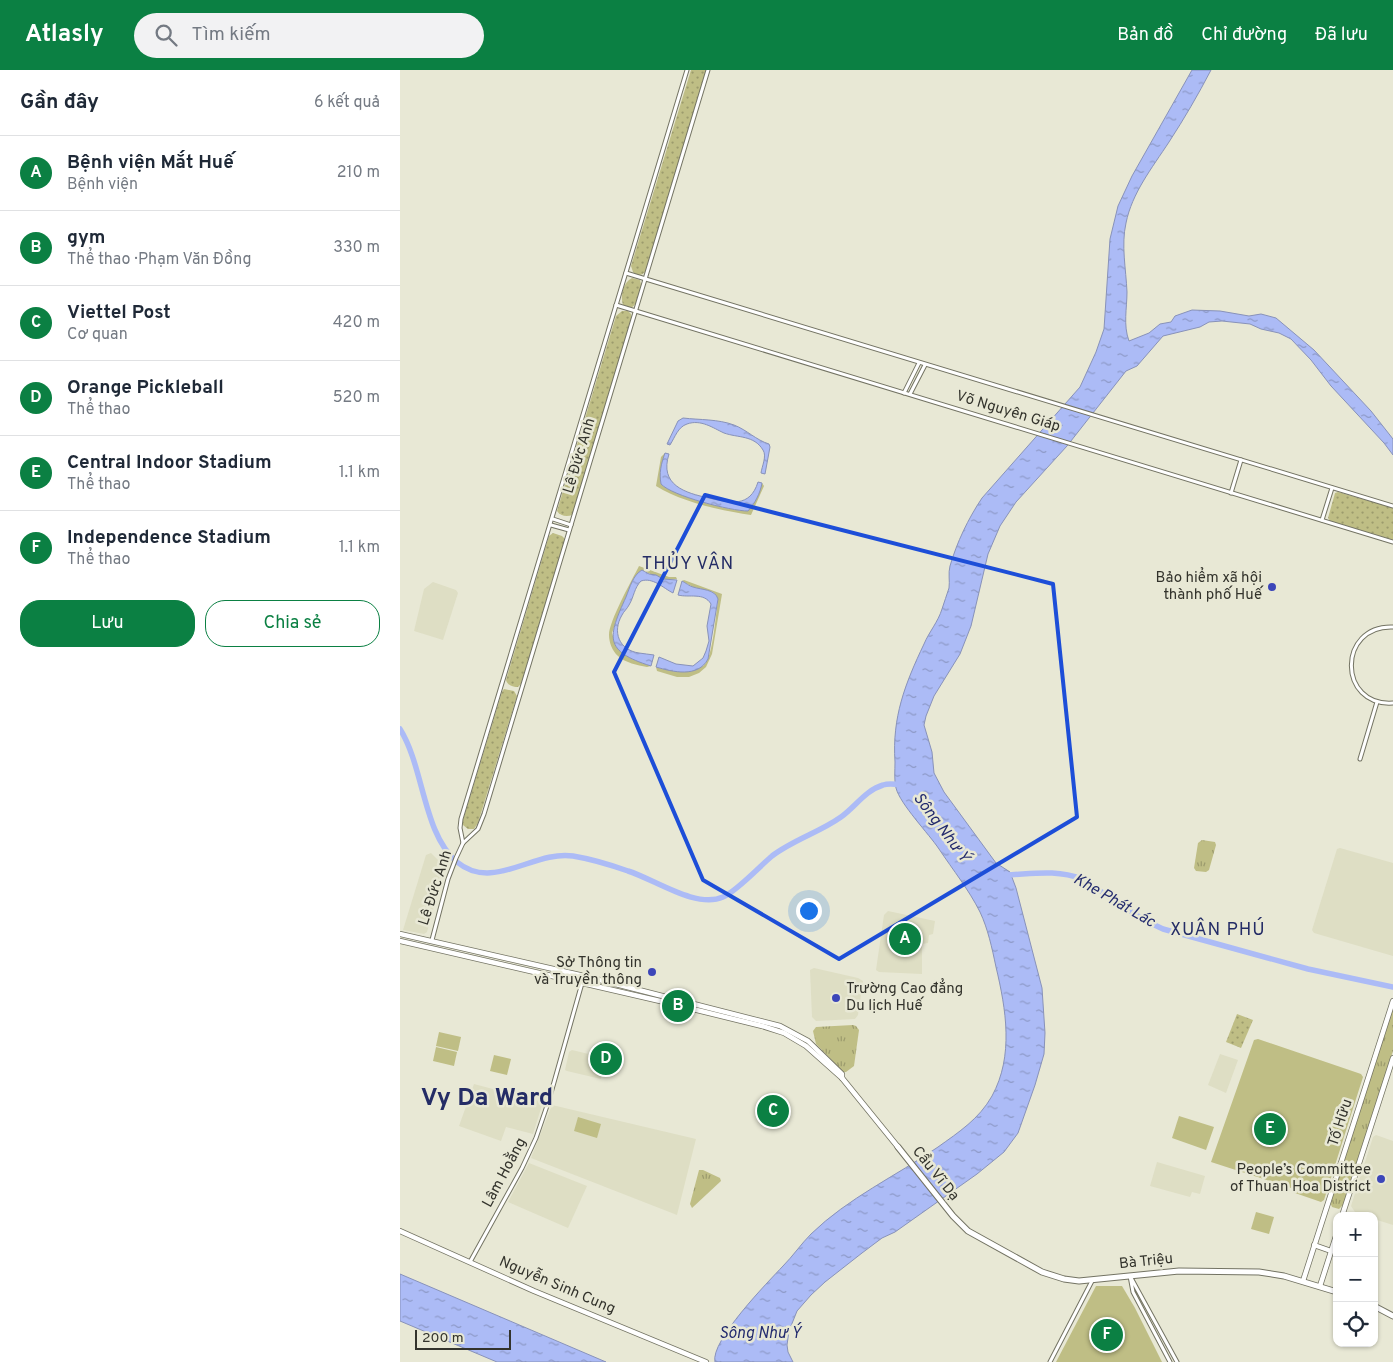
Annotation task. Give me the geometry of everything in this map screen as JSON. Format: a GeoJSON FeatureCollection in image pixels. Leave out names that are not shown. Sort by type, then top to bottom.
{"type":"FeatureCollection","features":[{"type":"Feature","properties":{"kind":"highway","name":"Cầu Vĩ Dạ"},"geometry":{"type":"LineString","coordinates":[[898,1147],[953,1216],[968,1231]]}},
{"type":"Feature","properties":{"kind":"highway","name":"Bà Triệu"},"geometry":{"type":"LineString","coordinates":[[968,1231],[1042,1272],[1064,1279],[1092,1281],[1179,1271],[1250,1272],[1284,1276],[1333,1291]]}},
{"type":"Feature","properties":{"kind":"highway"},"geometry":{"type":"LineString","coordinates":[[1378,1308],[1393,1316]]}},
{"type":"Feature","properties":{"kind":"main road"},"geometry":{"type":"LineString","coordinates":[[400,934],[584,976],[780,1026],[808,1042],[842,1074],[842,1078]]}},
{"type":"Feature","properties":{"kind":"main road"},"geometry":{"type":"LineString","coordinates":[[400,941],[762,1026],[784,1033],[806,1046],[842,1078],[898,1147]]}},
{"type":"Feature","properties":{"kind":"main road","name":"Tố Hữu"},"geometry":{"type":"LineString","coordinates":[[1303,1281],[1393,1001]]}},
{"type":"Feature","properties":{"kind":"main road","name":"Tố Hữu"},"geometry":{"type":"LineString","coordinates":[[1343,1212],[1393,1058]]}},
{"type":"Feature","properties":{"kind":"main road","name":"Nguyễn Sinh Cung"},"geometry":{"type":"LineString","coordinates":[[400,1230],[470,1262],[706,1362]]}},
{"type":"Feature","properties":{"kind":"main road"},"geometry":{"type":"LineString","coordinates":[[1314,1245],[1331,1251]]}},
{"type":"Feature","properties":{"kind":"main road"},"geometry":{"type":"LineString","coordinates":[[1320,1286],[1333,1245]]}},
{"type":"Feature","properties":{"kind":"street","name":"Lê Đức Anh"},"geometry":{"type":"LineString","coordinates":[[463,843],[460,828],[461,819],[687,70]]}},
{"type":"Feature","properties":{"kind":"street","name":"Lê Đức Anh"},"geometry":{"type":"LineString","coordinates":[[432,940],[453,866],[460,849],[463,843],[476,832],[484,814],[708,70]]}},
{"type":"Feature","properties":{"kind":"street","name":"Võ Nguyên Giáp"},"geometry":{"type":"LineString","coordinates":[[625,273],[1393,506]]}},
{"type":"Feature","properties":{"kind":"street","name":"Võ Nguyên Giáp"},"geometry":{"type":"LineString","coordinates":[[616,305],[1393,542]]}},
{"type":"Feature","properties":{"kind":"street"},"geometry":{"type":"LineString","coordinates":[[904,393],[919,363]]}},
{"type":"Feature","properties":{"kind":"street"},"geometry":{"type":"LineString","coordinates":[[910,394],[926,365]]}},
{"type":"Feature","properties":{"kind":"street"},"geometry":{"type":"LineString","coordinates":[[1231,493],[1241,460]]}},
{"type":"Feature","properties":{"kind":"street"},"geometry":{"type":"LineString","coordinates":[[1322,520],[1332,488]]}},
{"type":"Feature","properties":{"kind":"street"},"geometry":{"type":"LineString","coordinates":[[552,519],[571,525]]}},
{"type":"Feature","properties":{"kind":"street"},"geometry":{"type":"LineString","coordinates":[[551,525],[569,531]]}},
{"type":"Feature","properties":{"kind":"street"},"geometry":{"type":"LineString","coordinates":[[1393,627],[1385,627],[1371,632],[1359,641],[1352,654],[1351,669],[1355,683],[1364,695],[1377,702],[1393,704]]}},
{"type":"Feature","properties":{"kind":"street"},"geometry":{"type":"LineString","coordinates":[[1360,759],[1377,702]]}},
{"type":"Feature","properties":{"kind":"street","name":"Lâm Hoằng"},"geometry":{"type":"LineString","coordinates":[[470,1262],[530,1154],[550,1100],[584,976]]}},
{"type":"Feature","properties":{"kind":"street"},"geometry":{"type":"LineString","coordinates":[[1130,1276],[1178,1362]]}},
{"type":"Feature","properties":{"kind":"street"},"geometry":{"type":"LineString","coordinates":[[1130,1276],[1132,1292],[1170,1362]]}},
{"type":"Feature","properties":{"kind":"street"},"geometry":{"type":"LineString","coordinates":[[1050,1362],[1092,1281]]}},
{"type":"Feature","properties":{"kind":"street"},"geometry":{"type":"LineString","coordinates":[[1166,1355],[1172,1351]]}},
{"type":"Feature","properties":{"kind":"highlighted area"},"geometry":{"type":"Polygon","coordinates":[[[705,495],[1053,584],[1077,817],[839,959],[703,880],[614,672],[705,495]]]}},
{"type":"Feature","properties":{"kind":"shaded area"},"geometry":{"type":"Polygon","coordinates":[[[433,582],[456,590],[458,593],[443,640],[414,631],[424,589],[433,582]]]}},
{"type":"Feature","properties":{"kind":"shaded area"},"geometry":{"type":"Polygon","coordinates":[[[1340,848],[1393,863],[1393,956],[1314,933],[1312,930],[1337,849],[1340,848]]]}},
{"type":"Feature","properties":{"kind":"shaded area"},"geometry":{"type":"Polygon","coordinates":[[[431,853],[445,867],[427,932],[424,934],[403,930],[426,855],[431,853]]]}},
{"type":"Feature","properties":{"kind":"shaded area"},"geometry":{"type":"Polygon","coordinates":[[[888,911],[935,921],[933,934],[929,935],[928,943],[922,944],[922,974],[879,972],[876,970],[884,915],[888,911]]]}},
{"type":"Feature","properties":{"kind":"shaded area","name":"Trường Cao đẳng Du lịch Huế"},"geometry":{"type":"Polygon","coordinates":[[[814,968],[858,978],[863,981],[858,1015],[855,1019],[816,1021],[812,1017],[810,970],[814,968]]]}},
{"type":"Feature","properties":{"kind":"shaded area"},"geometry":{"type":"Polygon","coordinates":[[[572,1050],[605,1058],[601,1079],[565,1070],[569,1052],[572,1050]]]}},
{"type":"Feature","properties":{"kind":"shaded area"},"geometry":{"type":"Polygon","coordinates":[[[1220,1054],[1238,1060],[1226,1093],[1208,1085],[1220,1054]]]}},
{"type":"Feature","properties":{"kind":"shaded area"},"geometry":{"type":"Polygon","coordinates":[[[474,1084],[543,1102],[533,1134],[506,1127],[501,1141],[459,1126],[474,1084]]]}},
{"type":"Feature","properties":{"kind":"shaded area"},"geometry":{"type":"Polygon","coordinates":[[[552,1105],[696,1139],[677,1215],[531,1158],[552,1105]]]}},
{"type":"Feature","properties":{"kind":"shaded area"},"geometry":{"type":"Polygon","coordinates":[[[1376,1135],[1393,1141],[1393,1225],[1378,1220],[1378,1212],[1355,1212],[1351,1206],[1373,1137],[1376,1135]]]}},
{"type":"Feature","properties":{"kind":"shaded area"},"geometry":{"type":"Polygon","coordinates":[[[1157,1162],[1205,1176],[1200,1194],[1192,1192],[1190,1197],[1150,1186],[1157,1162]]]}},
{"type":"Feature","properties":{"kind":"shaded area"},"geometry":{"type":"Polygon","coordinates":[[[529,1163],[587,1186],[568,1228],[508,1202],[529,1163]]]}},
{"type":"Feature","properties":{"kind":"green space"},"geometry":{"type":"Polygon","coordinates":[[[691,70],[707,70],[646,271],[638,275],[633,272],[631,266],[691,70]]]}},
{"type":"Feature","properties":{"kind":"green space"},"geometry":{"type":"Polygon","coordinates":[[[632,278],[640,280],[641,287],[640,296],[631,308],[623,305],[622,298],[624,286],[632,278]]]}},
{"type":"Feature","properties":{"kind":"green space"},"geometry":{"type":"Polygon","coordinates":[[[622,311],[628,311],[631,314],[632,320],[572,515],[564,516],[557,511],[616,316],[622,311]]]}},
{"type":"Feature","properties":{"kind":"green space"},"geometry":{"type":"Polygon","coordinates":[[[665,453],[660,472],[661,484],[668,489],[703,502],[748,511],[753,505],[762,483],[764,486],[751,515],[690,501],[677,497],[656,486],[661,457],[665,453]]]}},
{"type":"Feature","properties":{"kind":"green space"},"geometry":{"type":"Polygon","coordinates":[[[1338,492],[1393,508],[1393,540],[1330,521],[1328,518],[1335,493],[1338,492]]]}},
{"type":"Feature","properties":{"kind":"green space"},"geometry":{"type":"Polygon","coordinates":[[[553,533],[565,539],[521,684],[518,687],[514,687],[506,680],[549,536],[553,533]]]}},
{"type":"Feature","properties":{"kind":"green space"},"geometry":{"type":"Polygon","coordinates":[[[639,566],[669,577],[676,577],[677,579],[662,579],[640,571],[634,578],[612,633],[615,643],[624,654],[651,666],[647,667],[628,662],[618,656],[609,638],[610,629],[617,611],[639,566]]]}},
{"type":"Feature","properties":{"kind":"green space"},"geometry":{"type":"Polygon","coordinates":[[[684,580],[722,594],[712,654],[706,667],[699,673],[689,677],[677,677],[657,671],[656,667],[667,670],[689,670],[705,664],[712,643],[718,599],[713,592],[693,587],[682,581],[684,580]]]}},
{"type":"Feature","properties":{"kind":"green space"},"geometry":{"type":"Polygon","coordinates":[[[504,689],[514,691],[517,696],[478,823],[474,829],[468,829],[463,825],[463,820],[504,689]]]}},
{"type":"Feature","properties":{"kind":"green space"},"geometry":{"type":"Polygon","coordinates":[[[1202,840],[1215,842],[1216,845],[1209,870],[1206,872],[1196,871],[1194,868],[1198,843],[1202,840]]]}},
{"type":"Feature","properties":{"kind":"green space"},"geometry":{"type":"Polygon","coordinates":[[[1393,1008],[1393,1051],[1343,1205],[1339,1209],[1332,1207],[1330,1202],[1393,1008]]]}},
{"type":"Feature","properties":{"kind":"green space"},"geometry":{"type":"Polygon","coordinates":[[[1237,1014],[1253,1020],[1241,1048],[1226,1042],[1237,1014]]]}},
{"type":"Feature","properties":{"kind":"green space"},"geometry":{"type":"Polygon","coordinates":[[[853,1025],[859,1030],[854,1066],[843,1072],[816,1044],[813,1031],[816,1027],[853,1025]]]}},
{"type":"Feature","properties":{"kind":"green space"},"geometry":{"type":"Polygon","coordinates":[[[439,1032],[461,1037],[458,1051],[436,1046],[439,1032]]]}},
{"type":"Feature","properties":{"kind":"green space"},"geometry":{"type":"Polygon","coordinates":[[[1258,1039],[1361,1074],[1363,1077],[1324,1200],[1321,1202],[1295,1193],[1291,1188],[1211,1162],[1254,1040],[1258,1039]]]}},
{"type":"Feature","properties":{"kind":"green space"},"geometry":{"type":"Polygon","coordinates":[[[436,1047],[457,1052],[454,1066],[433,1061],[436,1047]]]}},
{"type":"Feature","properties":{"kind":"green space"},"geometry":{"type":"Polygon","coordinates":[[[494,1055],[511,1059],[507,1075],[490,1071],[494,1055]]]}},
{"type":"Feature","properties":{"kind":"green space"},"geometry":{"type":"Polygon","coordinates":[[[1179,1116],[1214,1127],[1206,1150],[1172,1138],[1179,1116]]]}},
{"type":"Feature","properties":{"kind":"green space"},"geometry":{"type":"Polygon","coordinates":[[[578,1117],[601,1124],[597,1138],[574,1131],[578,1117]]]}},
{"type":"Feature","properties":{"kind":"green space"},"geometry":{"type":"Polygon","coordinates":[[[699,1170],[720,1178],[721,1181],[692,1208],[690,1204],[699,1170]]]}},
{"type":"Feature","properties":{"kind":"green space"},"geometry":{"type":"Polygon","coordinates":[[[1256,1212],[1274,1217],[1269,1234],[1251,1229],[1256,1212]]]}},
{"type":"Feature","properties":{"kind":"green space"},"geometry":{"type":"Polygon","coordinates":[[[1096,1286],[1122,1286],[1162,1362],[1056,1362],[1096,1286]]]}},
{"type":"Feature","properties":{"kind":"water","name":"Sông Như Ý"},"geometry":{"type":"Polygon","coordinates":[[[1192,70],[1211,70],[1196,98],[1138,191],[1126,223],[1124,248],[1127,292],[1126,323],[1129,341],[1149,333],[1160,324],[1171,322],[1175,316],[1192,310],[1220,311],[1249,316],[1261,314],[1276,318],[1314,350],[1371,411],[1393,439],[1393,455],[1291,339],[1279,333],[1261,329],[1250,324],[1222,321],[1209,322],[1200,327],[1163,336],[1137,366],[1126,371],[1067,446],[1016,502],[1000,526],[988,554],[971,626],[960,654],[934,696],[924,725],[932,752],[934,773],[944,792],[996,863],[1010,872],[1016,888],[1042,988],[1045,1033],[1044,1054],[1035,1085],[1018,1133],[1004,1152],[977,1174],[862,1253],[825,1282],[797,1311],[789,1331],[787,1345],[793,1362],[715,1362],[721,1340],[730,1327],[811,1234],[856,1198],[922,1158],[961,1130],[981,1112],[999,1081],[1006,1049],[1005,1016],[990,939],[983,918],[971,896],[939,849],[903,802],[896,788],[895,746],[898,715],[911,673],[940,614],[949,588],[949,569],[972,514],[982,498],[1080,387],[1096,352],[1104,329],[1110,239],[1118,206],[1132,176],[1192,70]]]}},
{"type":"Feature","properties":{"kind":"water"},"geometry":{"type":"Polygon","coordinates":[[[683,418],[728,423],[769,444],[765,474],[761,473],[765,455],[759,445],[750,439],[724,433],[707,425],[692,423],[684,425],[670,445],[667,444],[678,421],[683,418]]]}},
{"type":"Feature","properties":{"kind":"water"},"geometry":{"type":"Polygon","coordinates":[[[665,453],[669,454],[667,465],[671,480],[683,490],[717,500],[738,502],[750,496],[758,482],[762,483],[759,495],[748,511],[716,506],[667,489],[661,484],[660,476],[665,453]]]}},
{"type":"Feature","properties":{"kind":"water"},"geometry":{"type":"Polygon","coordinates":[[[642,570],[663,579],[677,580],[673,593],[650,580],[641,581],[619,621],[618,634],[622,644],[632,651],[654,655],[651,666],[624,655],[617,648],[613,632],[632,582],[642,570]]]}},
{"type":"Feature","properties":{"kind":"water"},"geometry":{"type":"Polygon","coordinates":[[[682,581],[692,587],[714,593],[718,599],[708,659],[698,669],[677,672],[656,667],[659,657],[676,664],[693,666],[703,658],[709,641],[707,626],[711,604],[704,598],[678,595],[682,581]]]}},
{"type":"Feature","properties":{"kind":"water"},"geometry":{"type":"Polygon","coordinates":[[[400,1274],[606,1362],[497,1362],[400,1321],[400,1274]]]}},
{"type":"Feature","properties":{"kind":"waterway","name":"Sông Như Ý"},"geometry":{"type":"LineString","coordinates":[[400,729],[408,744],[430,818],[437,835],[446,850],[457,862],[471,870],[485,873],[499,872],[543,859],[573,856],[594,860],[621,869],[675,892],[700,899],[712,900],[728,894],[772,856],[833,822],[877,787],[888,784],[902,785]]}},
{"type":"Feature","properties":{"kind":"waterway","name":"Khe Phát Lác"},"geometry":{"type":"LineString","coordinates":[[1006,875],[1044,873],[1072,876],[1082,879],[1144,920],[1163,929],[1308,969],[1393,987]]}},
{"type":"Feature","properties":{"kind":"place","name":"Bảo hiểm xã hội thành phố Huế"},"geometry":{"type":"Point","coordinates":[1272,587]}},
{"type":"Feature","properties":{"kind":"place","name":"Bệnh viện Mắt Huế"},"geometry":{"type":"Point","coordinates":[905,939]}},
{"type":"Feature","properties":{"kind":"place","name":"Sở Thông tin và Truyền thông"},"geometry":{"type":"Point","coordinates":[652,972]}},
{"type":"Feature","properties":{"kind":"place","name":"Trường Cao đẳng Du lịch Huế"},"geometry":{"type":"Point","coordinates":[836,998]}},
{"type":"Feature","properties":{"kind":"place","name":"gym"},"geometry":{"type":"Point","coordinates":[678,1006]}},
{"type":"Feature","properties":{"kind":"place","name":"Orange Pickleball"},"geometry":{"type":"Point","coordinates":[606,1059]}},
{"type":"Feature","properties":{"kind":"place","name":"Viettel Post"},"geometry":{"type":"Point","coordinates":[773,1111]}},
{"type":"Feature","properties":{"kind":"place","name":"Central Indoor Stadium"},"geometry":{"type":"Point","coordinates":[1270,1129]}},
{"type":"Feature","properties":{"kind":"place","name":"People’s Committee of Thuan Hoa District"},"geometry":{"type":"Point","coordinates":[1381,1179]}},
{"type":"Feature","properties":{"kind":"place","name":"Independence Stadium"},"geometry":{"type":"Point","coordinates":[1107,1335]}},
{"type":"Feature","properties":{"kind":"district","name":"THỦY VÂN"},"geometry":{"type":"Point","coordinates":[688,564]}},
{"type":"Feature","properties":{"kind":"district","name":"XUÂN PHÚ"},"geometry":{"type":"Point","coordinates":[1218,930]}},
{"type":"Feature","properties":{"kind":"district","name":"Vy Da Ward"},"geometry":{"type":"Point","coordinates":[487,1099]}}]}
